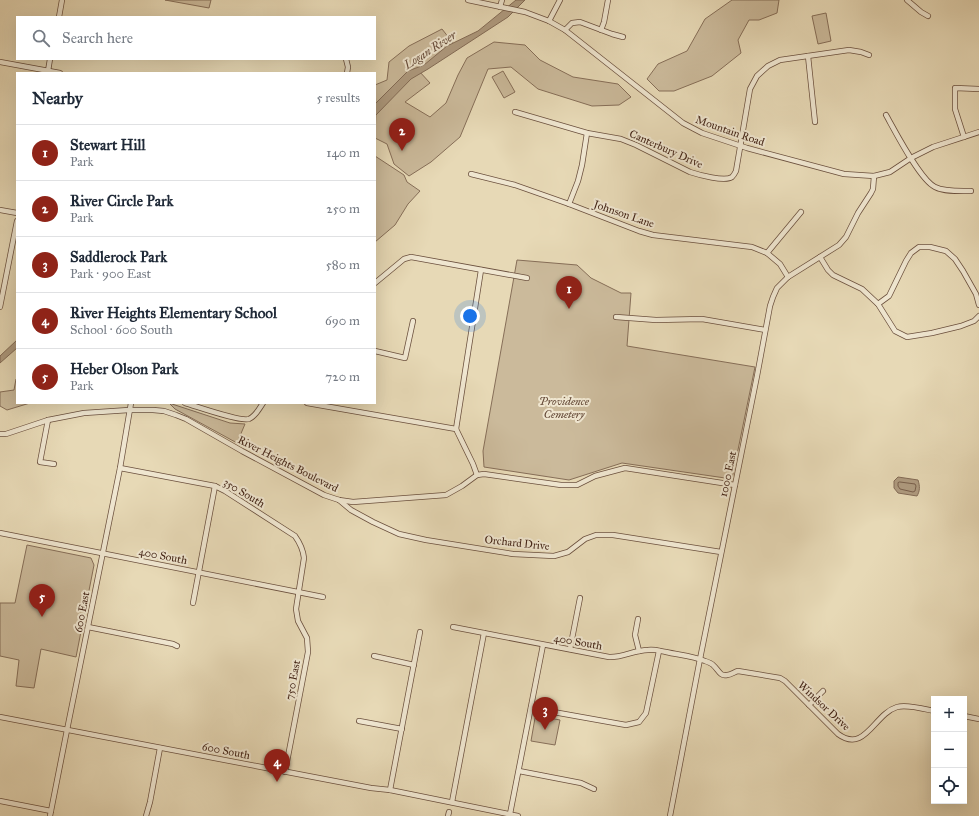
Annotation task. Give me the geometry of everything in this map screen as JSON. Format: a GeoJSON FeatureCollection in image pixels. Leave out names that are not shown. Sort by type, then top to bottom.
{"type":"FeatureCollection","features":[{"type":"Feature","properties":{"kind":"street"},"geometry":{"type":"LineString","coordinates":[[59,16],[62,0]]}},
{"type":"Feature","properties":{"kind":"street","name":"Mountain Road"},"geometry":{"type":"LineString","coordinates":[[468,0],[525,12],[549,21],[565,30],[683,123],[702,133],[741,146],[844,174],[874,176],[890,172],[911,158],[933,147],[979,132]]}},
{"type":"Feature","properties":{"kind":"street"},"geometry":{"type":"LineString","coordinates":[[500,7],[502,0]]}},
{"type":"Feature","properties":{"kind":"street"},"geometry":{"type":"LineString","coordinates":[[549,21],[560,0]]}},
{"type":"Feature","properties":{"kind":"street"},"geometry":{"type":"LineString","coordinates":[[601,30],[608,0]]}},
{"type":"Feature","properties":{"kind":"street"},"geometry":{"type":"LineString","coordinates":[[907,0],[928,16]]}},
{"type":"Feature","properties":{"kind":"street"},"geometry":{"type":"LineString","coordinates":[[565,30],[572,23],[580,22],[612,34],[623,36]]}},
{"type":"Feature","properties":{"kind":"street","name":"Canterbury Drive"},"geometry":{"type":"LineString","coordinates":[[515,112],[587,133],[621,139],[690,172],[725,179],[732,177],[736,171],[750,90],[757,76],[768,66],[780,60],[849,50],[869,55]]}},
{"type":"Feature","properties":{"kind":"street"},"geometry":{"type":"LineString","coordinates":[[808,56],[815,122]]}},
{"type":"Feature","properties":{"kind":"street"},"geometry":{"type":"LineString","coordinates":[[48,71],[50,60]]}},
{"type":"Feature","properties":{"kind":"street"},"geometry":{"type":"LineString","coordinates":[[346,60],[348,67],[347,72]]}},
{"type":"Feature","properties":{"kind":"street"},"geometry":{"type":"LineString","coordinates":[[0,62],[54,72]]}},
{"type":"Feature","properties":{"kind":"street"},"geometry":{"type":"LineString","coordinates":[[964,137],[955,109],[956,88],[979,89]]}},
{"type":"Feature","properties":{"kind":"street"},"geometry":{"type":"LineString","coordinates":[[886,115],[926,181],[943,190],[971,191]]}},
{"type":"Feature","properties":{"kind":"street"},"geometry":{"type":"LineString","coordinates":[[569,204],[582,165],[587,133]]}},
{"type":"Feature","properties":{"kind":"street","name":"Johnson Lane"},"geometry":{"type":"LineString","coordinates":[[471,174],[515,185],[653,235],[752,247],[767,253],[780,264],[788,277]]}},
{"type":"Feature","properties":{"kind":"street","name":"1000 East"},"geometry":{"type":"LineString","coordinates":[[670,816],[770,306],[777,288],[788,277],[839,245],[846,237],[858,213],[871,193],[874,176]]}},
{"type":"Feature","properties":{"kind":"street"},"geometry":{"type":"LineString","coordinates":[[0,210],[16,213]]}},
{"type":"Feature","properties":{"kind":"street"},"geometry":{"type":"LineString","coordinates":[[767,253],[801,212]]}},
{"type":"Feature","properties":{"kind":"street"},"geometry":{"type":"LineString","coordinates":[[0,307],[16,226]]}},
{"type":"Feature","properties":{"kind":"street"},"geometry":{"type":"LineString","coordinates":[[878,304],[889,296],[906,260],[911,253],[919,247],[930,247],[946,250],[955,260],[976,294],[979,305]]}},
{"type":"Feature","properties":{"kind":"street"},"geometry":{"type":"LineString","coordinates":[[376,282],[404,259],[411,257],[527,278]]}},
{"type":"Feature","properties":{"kind":"street"},"geometry":{"type":"LineString","coordinates":[[820,257],[833,275],[862,289],[878,304],[895,331],[907,337],[961,326],[974,321],[979,316]]}},
{"type":"Feature","properties":{"kind":"street"},"geometry":{"type":"LineString","coordinates":[[481,270],[456,429],[473,464],[477,476],[484,474],[561,485],[577,484],[595,476],[625,468],[736,485]]}},
{"type":"Feature","properties":{"kind":"street"},"geometry":{"type":"LineString","coordinates":[[616,317],[656,320],[702,320],[765,330]]}},
{"type":"Feature","properties":{"kind":"street"},"geometry":{"type":"LineString","coordinates":[[376,351],[405,358],[413,322]]}},
{"type":"Feature","properties":{"kind":"street","name":"600 East"},"geometry":{"type":"LineString","coordinates":[[51,814],[66,730],[120,468],[131,404]]}},
{"type":"Feature","properties":{"kind":"street"},"geometry":{"type":"LineString","coordinates":[[188,404],[235,419],[247,420],[253,417],[262,404]]}},
{"type":"Feature","properties":{"kind":"street"},"geometry":{"type":"LineString","coordinates":[[313,404],[456,429]]}},
{"type":"Feature","properties":{"kind":"street","name":"River Heights Boulevard"},"geometry":{"type":"LineString","coordinates":[[0,434],[6,434],[48,420],[84,413],[153,410],[176,415],[186,419],[324,495],[339,500],[353,502],[446,495],[477,476]]}},
{"type":"Feature","properties":{"kind":"street"},"geometry":{"type":"LineString","coordinates":[[48,420],[40,462],[54,464]]}},
{"type":"Feature","properties":{"kind":"street","name":"350 South"},"geometry":{"type":"LineString","coordinates":[[120,468],[215,486],[295,536],[303,550],[304,558],[298,592]]}},
{"type":"Feature","properties":{"kind":"street"},"geometry":{"type":"LineString","coordinates":[[193,603],[215,486]]}},
{"type":"Feature","properties":{"kind":"street","name":"Orchard Drive"},"geometry":{"type":"LineString","coordinates":[[339,500],[351,510],[399,534],[426,540],[513,554],[554,556],[568,552],[585,540],[596,535],[613,535],[721,552]]}},
{"type":"Feature","properties":{"kind":"street","name":"400 South"},"geometry":{"type":"LineString","coordinates":[[0,533],[323,597]]}},
{"type":"Feature","properties":{"kind":"street","name":"750 East"},"geometry":{"type":"LineString","coordinates":[[285,772],[308,652],[306,638],[298,621],[296,609],[298,592]]}},
{"type":"Feature","properties":{"kind":"street"},"geometry":{"type":"LineString","coordinates":[[570,649],[580,598]]}},
{"type":"Feature","properties":{"kind":"street"},"geometry":{"type":"LineString","coordinates":[[638,620],[635,635],[639,651]]}},
{"type":"Feature","properties":{"kind":"street","name":"400 South"},"geometry":{"type":"LineString","coordinates":[[453,627],[609,657],[616,657],[648,650],[700,659]]}},
{"type":"Feature","properties":{"kind":"street"},"geometry":{"type":"LineString","coordinates":[[88,628],[177,646]]}},
{"type":"Feature","properties":{"kind":"street"},"geometry":{"type":"LineString","coordinates":[[390,790],[420,632]]}},
{"type":"Feature","properties":{"kind":"street"},"geometry":{"type":"LineString","coordinates":[[452,802],[484,633]]}},
{"type":"Feature","properties":{"kind":"street"},"geometry":{"type":"LineString","coordinates":[[510,814],[543,645]]}},
{"type":"Feature","properties":{"kind":"street"},"geometry":{"type":"LineString","coordinates":[[531,708],[626,725],[639,722],[646,713],[659,651]]}},
{"type":"Feature","properties":{"kind":"street"},"geometry":{"type":"LineString","coordinates":[[374,656],[414,665]]}},
{"type":"Feature","properties":{"kind":"street","name":"Windsor Drive"},"geometry":{"type":"LineString","coordinates":[[700,659],[711,663],[720,674],[727,676],[734,672],[738,672],[780,678],[785,681],[838,734],[849,740],[863,736],[889,711],[898,707],[931,711]]}},
{"type":"Feature","properties":{"kind":"street"},"geometry":{"type":"LineString","coordinates":[[809,705],[823,691]]}},
{"type":"Feature","properties":{"kind":"street","name":"600 South"},"geometry":{"type":"LineString","coordinates":[[0,717],[285,772],[371,788],[390,790],[518,816]]}},
{"type":"Feature","properties":{"kind":"street"},"geometry":{"type":"LineString","coordinates":[[967,717],[979,719]]}},
{"type":"Feature","properties":{"kind":"street"},"geometry":{"type":"LineString","coordinates":[[359,721],[402,729]]}},
{"type":"Feature","properties":{"kind":"street"},"geometry":{"type":"LineString","coordinates":[[146,816],[160,748]]}},
{"type":"Feature","properties":{"kind":"street"},"geometry":{"type":"LineString","coordinates":[[519,771],[581,783],[594,789]]}},
{"type":"Feature","properties":{"kind":"street"},"geometry":{"type":"LineString","coordinates":[[0,801],[51,814]]}},
{"type":"Feature","properties":{"kind":"green space"},"geometry":{"type":"Polygon","coordinates":[[[165,0],[211,0],[209,8],[165,0]]]}},
{"type":"Feature","properties":{"kind":"green space"},"geometry":{"type":"Polygon","coordinates":[[[732,0],[779,0],[777,13],[759,20],[749,20],[738,40],[741,53],[712,76],[674,91],[659,91],[647,79],[658,64],[687,51],[705,19],[732,0]]]}},
{"type":"Feature","properties":{"kind":"green space"},"geometry":{"type":"Polygon","coordinates":[[[826,13],[831,41],[818,44],[812,16],[826,13]]]}},
{"type":"Feature","properties":{"kind":"green space"},"geometry":{"type":"Polygon","coordinates":[[[442,29],[453,43],[419,71],[430,83],[405,102],[430,117],[446,103],[467,58],[494,42],[525,45],[540,60],[573,77],[618,84],[631,97],[619,105],[592,106],[538,89],[511,67],[488,69],[460,137],[431,162],[409,176],[394,164],[387,144],[376,138],[376,85],[387,80],[389,62],[409,46],[442,29]]]}},
{"type":"Feature","properties":{"kind":"green space"},"geometry":{"type":"Polygon","coordinates":[[[503,71],[515,92],[504,98],[492,77],[503,71]]]}},
{"type":"Feature","properties":{"kind":"green space"},"geometry":{"type":"Polygon","coordinates":[[[376,157],[404,175],[407,182],[420,191],[408,204],[395,225],[376,241],[376,157]]]}},
{"type":"Feature","properties":{"kind":"green space","name":"Providence Cemetery"},"geometry":{"type":"Polygon","coordinates":[[[517,260],[577,265],[591,278],[621,293],[631,293],[627,346],[755,367],[732,479],[622,463],[569,480],[484,467],[483,451],[517,260]]]}},
{"type":"Feature","properties":{"kind":"green space"},"geometry":{"type":"Polygon","coordinates":[[[16,379],[16,404],[27,404],[7,410],[0,406],[0,392],[14,390],[16,379]]]}},
{"type":"Feature","properties":{"kind":"green space"},"geometry":{"type":"Polygon","coordinates":[[[170,404],[230,423],[245,424],[237,443],[175,409],[170,404]]]}},
{"type":"Feature","properties":{"kind":"green space"},"geometry":{"type":"Polygon","coordinates":[[[27,545],[91,558],[94,565],[76,657],[41,649],[34,688],[16,686],[19,660],[0,656],[0,603],[15,603],[27,545]]]}},
{"type":"Feature","properties":{"kind":"green space"},"geometry":{"type":"Polygon","coordinates":[[[539,716],[560,720],[555,745],[531,741],[535,718],[539,716]]]}},
{"type":"Feature","properties":{"kind":"water"},"geometry":{"type":"Polygon","coordinates":[[[516,0],[525,0],[508,17],[411,79],[376,115],[376,103],[408,71],[424,65],[447,46],[478,31],[516,0]]]}},
{"type":"Feature","properties":{"kind":"water"},"geometry":{"type":"Polygon","coordinates":[[[16,341],[16,349],[0,363],[0,356],[16,341]]]}},
{"type":"Feature","properties":{"kind":"water"},"geometry":{"type":"Polygon","coordinates":[[[898,477],[918,480],[919,492],[917,496],[898,493],[894,488],[894,481],[898,477]]]}},
{"type":"Feature","properties":{"kind":"place","name":"River Circle Park"},"geometry":{"type":"Point","coordinates":[402,151]}},
{"type":"Feature","properties":{"kind":"place","name":"Stewart Hill"},"geometry":{"type":"Point","coordinates":[569,309]}},
{"type":"Feature","properties":{"kind":"place","name":"Heber Olson Park"},"geometry":{"type":"Point","coordinates":[42,617]}},
{"type":"Feature","properties":{"kind":"place","name":"Saddlerock Park"},"geometry":{"type":"Point","coordinates":[545,730]}},
{"type":"Feature","properties":{"kind":"place","name":"River Heights Elementary School"},"geometry":{"type":"Point","coordinates":[277,782]}},
{"type":"Feature","properties":{"kind":"water label","name":"Logan River"},"geometry":{"type":"Point","coordinates":[430,50]}}]}
